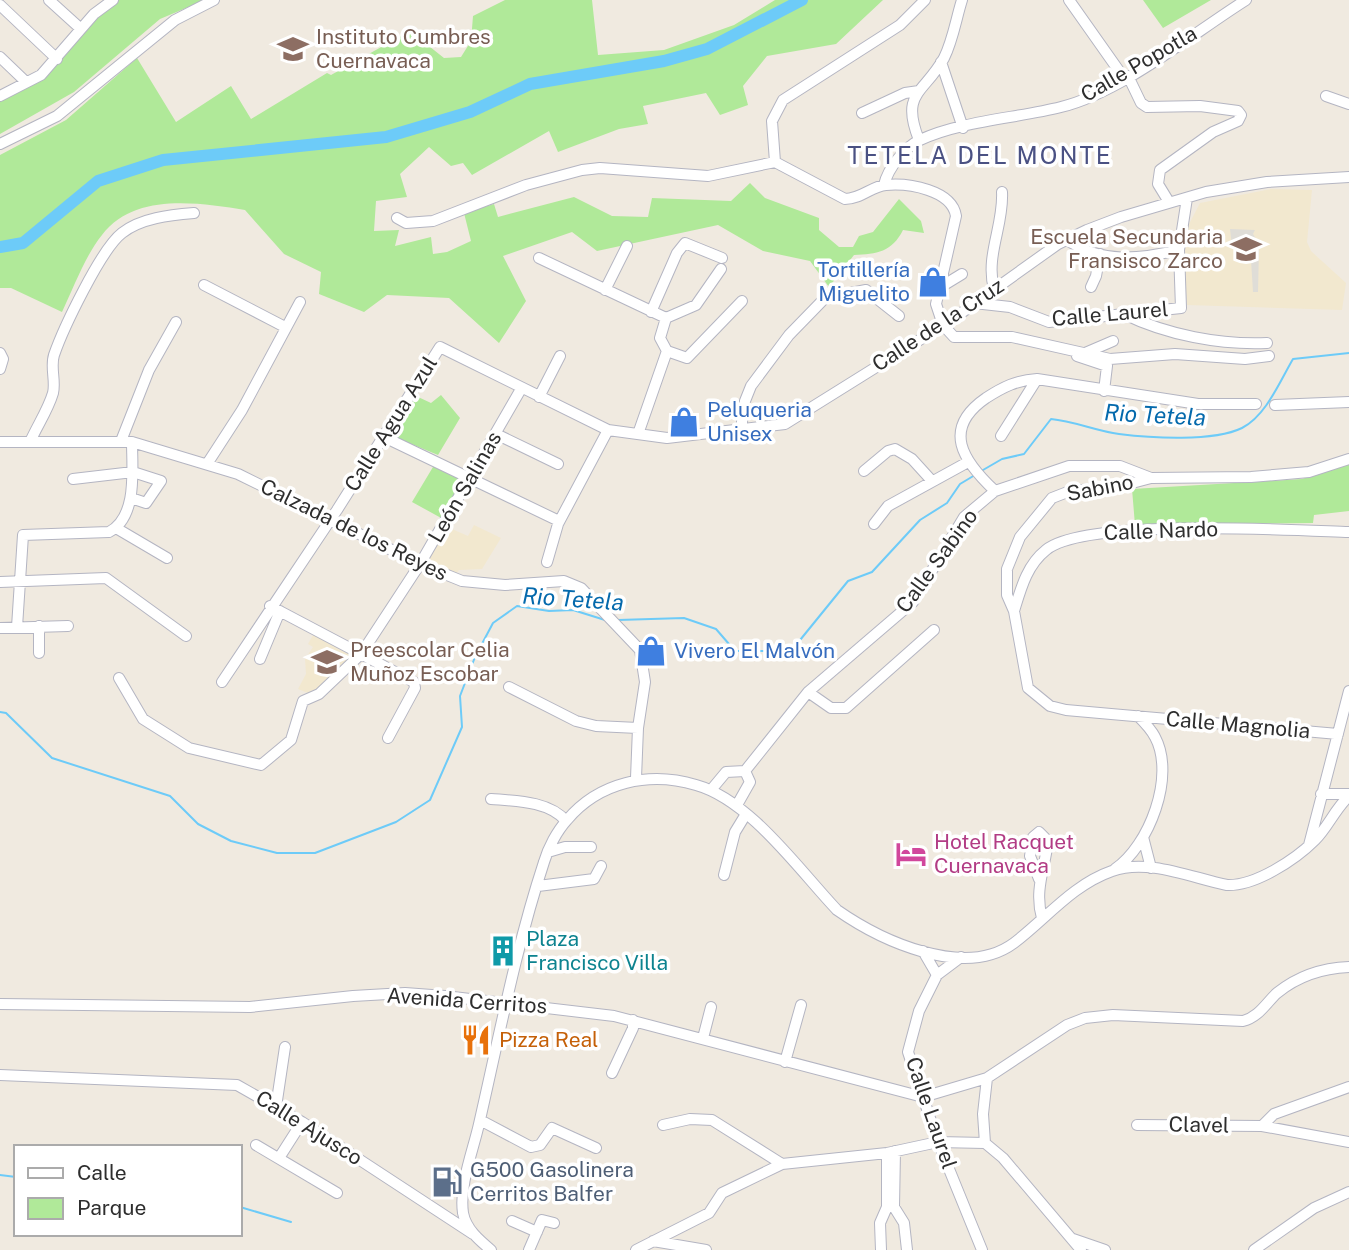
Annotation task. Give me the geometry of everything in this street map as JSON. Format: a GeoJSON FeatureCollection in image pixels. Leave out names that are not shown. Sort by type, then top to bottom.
{"type":"FeatureCollection","features":[{"type":"Feature","properties":{"kind":"street"},"geometry":{"type":"LineString","coordinates":[[49,0],[81,29]]}},
{"type":"Feature","properties":{"kind":"street"},"geometry":{"type":"LineString","coordinates":[[0,144],[57,116],[175,20],[214,0]]}},
{"type":"Feature","properties":{"kind":"street"},"geometry":{"type":"LineString","coordinates":[[775,162],[772,121],[783,100],[900,25],[925,0]]}},
{"type":"Feature","properties":{"kind":"street"},"geometry":{"type":"LineString","coordinates":[[919,140],[911,114],[919,90],[942,62],[962,0]]}},
{"type":"Feature","properties":{"kind":"street"},"geometry":{"type":"LineString","coordinates":[[1069,0],[1126,77],[1141,103],[1147,107],[1220,108],[1238,111],[1241,119],[1186,148],[1158,173],[1158,184],[1169,202]]}},
{"type":"Feature","properties":{"kind":"street","name":"Calle Popotla"},"geometry":{"type":"LineString","coordinates":[[884,185],[890,169],[919,140],[1017,114],[1062,107],[1126,77],[1246,0]]}},
{"type":"Feature","properties":{"kind":"street"},"geometry":{"type":"LineString","coordinates":[[0,96],[41,75],[108,1]]}},
{"type":"Feature","properties":{"kind":"street"},"geometry":{"type":"LineString","coordinates":[[0,5],[57,59]]}},
{"type":"Feature","properties":{"kind":"street"},"geometry":{"type":"LineString","coordinates":[[0,57],[25,82]]}},
{"type":"Feature","properties":{"kind":"street"},"geometry":{"type":"LineString","coordinates":[[942,62],[962,128]]}},
{"type":"Feature","properties":{"kind":"street"},"geometry":{"type":"LineString","coordinates":[[862,113],[905,93],[919,90]]}},
{"type":"Feature","properties":{"kind":"street"},"geometry":{"type":"LineString","coordinates":[[1326,96],[1349,104]]}},
{"type":"Feature","properties":{"kind":"street"},"geometry":{"type":"LineString","coordinates":[[397,218],[406,223],[433,221],[526,185],[582,170],[708,176],[775,162],[845,199],[884,185],[923,188],[945,200],[955,209],[957,216],[936,303],[943,325]]}},
{"type":"Feature","properties":{"kind":"street","name":"Calle de la Cruz"},"geometry":{"type":"LineString","coordinates":[[440,347],[608,430],[667,438],[790,422],[943,325],[1067,240],[1121,216],[1169,202],[1267,182],[1349,177]]}},
{"type":"Feature","properties":{"kind":"street"},"geometry":{"type":"LineString","coordinates":[[994,289],[991,271],[1002,212],[1002,192]]}},
{"type":"Feature","properties":{"kind":"street","name":"Calle Laurel"},"geometry":{"type":"LineString","coordinates":[[974,303],[1010,307],[1049,322],[1181,307],[1179,250],[1187,198]]}},
{"type":"Feature","properties":{"kind":"street"},"geometry":{"type":"LineString","coordinates":[[30,442],[53,392],[54,357],[93,273],[111,245],[122,233],[137,225],[167,215],[194,213]]}},
{"type":"Feature","properties":{"kind":"street"},"geometry":{"type":"LineString","coordinates":[[1067,240],[1100,254],[1140,259],[1179,250]]}},
{"type":"Feature","properties":{"kind":"street"},"geometry":{"type":"LineString","coordinates":[[651,312],[677,253],[685,243],[722,258]]}},
{"type":"Feature","properties":{"kind":"street"},"geometry":{"type":"LineString","coordinates":[[605,290],[627,246]]}},
{"type":"Feature","properties":{"kind":"street"},"geometry":{"type":"LineString","coordinates":[[1091,287],[1100,254]]}},
{"type":"Feature","properties":{"kind":"street"},"geometry":{"type":"LineString","coordinates":[[538,258],[666,318],[696,304],[721,269]]}},
{"type":"Feature","properties":{"kind":"street"},"geometry":{"type":"LineString","coordinates":[[939,288],[962,274]]}},
{"type":"Feature","properties":{"kind":"street"},"geometry":{"type":"LineString","coordinates":[[204,285],[285,327]]}},
{"type":"Feature","properties":{"kind":"street"},"geometry":{"type":"LineString","coordinates":[[741,429],[742,412],[751,386],[789,335],[818,303],[866,290],[899,316]]}},
{"type":"Feature","properties":{"kind":"street"},"geometry":{"type":"LineString","coordinates":[[666,318],[660,338],[667,351],[687,358],[742,301]]}},
{"type":"Feature","properties":{"kind":"street"},"geometry":{"type":"LineString","coordinates":[[207,464],[242,410],[300,302]]}},
{"type":"Feature","properties":{"kind":"street"},"geometry":{"type":"LineString","coordinates":[[1122,313],[1179,334],[1250,344],[1267,343]]}},
{"type":"Feature","properties":{"kind":"street"},"geometry":{"type":"LineString","coordinates":[[17,627],[23,535],[109,532],[116,528],[131,498],[132,472],[126,441],[149,370],[176,322]]}},
{"type":"Feature","properties":{"kind":"street","name":"Calle Laurel"},"geometry":{"type":"LineString","coordinates":[[943,325],[952,336],[960,339],[1012,337],[1062,346],[1110,359],[1175,354],[1245,359],[1269,356]]}},
{"type":"Feature","properties":{"kind":"street"},"geometry":{"type":"LineString","coordinates":[[1085,353],[1113,341]]}},
{"type":"Feature","properties":{"kind":"street"},"geometry":{"type":"LineString","coordinates":[[1062,346],[1087,361],[1107,366],[1104,391]]}},
{"type":"Feature","properties":{"kind":"street","name":"Calle Agua Azul"},"geometry":{"type":"LineString","coordinates":[[275,609],[440,347]]}},
{"type":"Feature","properties":{"kind":"street"},"geometry":{"type":"LineString","coordinates":[[638,434],[667,351]]}},
{"type":"Feature","properties":{"kind":"street"},"geometry":{"type":"LineString","coordinates":[[0,353],[4,359],[0,369]]}},
{"type":"Feature","properties":{"kind":"street"},"geometry":{"type":"LineString","coordinates":[[539,397],[560,356]]}},
{"type":"Feature","properties":{"kind":"street"},"geometry":{"type":"LineString","coordinates":[[1001,436],[1037,379]]}},
{"type":"Feature","properties":{"kind":"street"},"geometry":{"type":"LineString","coordinates":[[995,491],[970,463],[960,436],[968,414],[1009,385],[1037,379],[1198,404],[1256,404]]}},
{"type":"Feature","properties":{"kind":"street","name":"León Salinas"},"geometry":{"type":"LineString","coordinates":[[119,678],[142,719],[189,748],[216,752],[257,766],[291,740],[303,701],[319,694],[361,654],[420,564],[521,389]]}},
{"type":"Feature","properties":{"kind":"street"},"geometry":{"type":"LineString","coordinates":[[1275,405],[1349,402]]}},
{"type":"Feature","properties":{"kind":"street"},"geometry":{"type":"LineString","coordinates":[[547,562],[559,521],[608,430]]}},
{"type":"Feature","properties":{"kind":"street"},"geometry":{"type":"LineString","coordinates":[[496,434],[558,464]]}},
{"type":"Feature","properties":{"kind":"street"},"geometry":{"type":"LineString","coordinates":[[384,437],[559,521]]}},
{"type":"Feature","properties":{"kind":"street","name":"Calzada de los Reyes"},"geometry":{"type":"LineString","coordinates":[[0,442],[126,441],[238,474],[420,564],[462,581],[481,584],[564,581],[588,594],[640,650],[645,682],[638,728],[636,778]]}},
{"type":"Feature","properties":{"kind":"street"},"geometry":{"type":"LineString","coordinates":[[864,471],[888,451],[895,449],[912,459],[932,481]]}},
{"type":"Feature","properties":{"kind":"street","name":"Calle Sabino"},"geometry":{"type":"LineString","coordinates":[[711,790],[726,772],[745,771],[808,692],[913,602],[964,517],[995,491],[1069,466],[1120,466],[1151,478],[1251,477],[1298,473],[1349,459]]}},
{"type":"Feature","properties":{"kind":"street"},"geometry":{"type":"LineString","coordinates":[[874,524],[888,506],[970,463]]}},
{"type":"Feature","properties":{"kind":"street"},"geometry":{"type":"LineString","coordinates":[[73,479],[132,472],[160,481],[146,503],[131,498]]}},
{"type":"Feature","properties":{"kind":"street","name":"Sabino"},"geometry":{"type":"LineString","coordinates":[[1014,611],[1007,595],[1007,569],[1020,537],[1052,498],[1070,491],[1117,487],[1151,478]]}},
{"type":"Feature","properties":{"kind":"street"},"geometry":{"type":"LineString","coordinates":[[116,528],[167,558]]}},
{"type":"Feature","properties":{"kind":"street","name":"Calle Nardo"},"geometry":{"type":"LineString","coordinates":[[1014,611],[1026,575],[1046,549],[1080,535],[1218,528],[1349,532]]}},
{"type":"Feature","properties":{"kind":"street"},"geometry":{"type":"LineString","coordinates":[[0,582],[106,578],[186,636]]}},
{"type":"Feature","properties":{"kind":"street"},"geometry":{"type":"LineString","coordinates":[[1007,581],[1021,587]]}},
{"type":"Feature","properties":{"kind":"street"},"geometry":{"type":"LineString","coordinates":[[275,609],[416,685],[388,738]]}},
{"type":"Feature","properties":{"kind":"street"},"geometry":{"type":"LineString","coordinates":[[260,659],[275,609]]}},
{"type":"Feature","properties":{"kind":"street"},"geometry":{"type":"LineString","coordinates":[[222,682],[275,609]]}},
{"type":"Feature","properties":{"kind":"street","name":"Calle Magnolia"},"geometry":{"type":"LineString","coordinates":[[1014,611],[1024,677],[1036,697],[1050,706],[1066,710],[1338,734]]}},
{"type":"Feature","properties":{"kind":"street"},"geometry":{"type":"LineString","coordinates":[[38,626],[39,653]]}},
{"type":"Feature","properties":{"kind":"street"},"geometry":{"type":"LineString","coordinates":[[0,628],[68,626]]}},
{"type":"Feature","properties":{"kind":"street"},"geometry":{"type":"LineString","coordinates":[[808,692],[831,708],[846,708],[934,630]]}},
{"type":"Feature","properties":{"kind":"street"},"geometry":{"type":"LineString","coordinates":[[509,687],[576,721],[596,726],[638,728]]}},
{"type":"Feature","properties":{"kind":"street"},"geometry":{"type":"LineString","coordinates":[[1308,845],[1349,691]]}},
{"type":"Feature","properties":{"kind":"street"},"geometry":{"type":"LineString","coordinates":[[473,1234],[463,1213],[464,1200],[480,1120],[538,886],[548,852],[566,821],[597,795],[636,778],[681,782],[711,790],[737,805],[837,910],[878,937],[923,951],[961,957],[987,956],[1001,951],[1065,899],[1124,863],[1143,837],[1154,815],[1160,789],[1156,738],[1138,716]]}},
{"type":"Feature","properties":{"kind":"street"},"geometry":{"type":"LineString","coordinates":[[1156,738],[1169,718]]}},
{"type":"Feature","properties":{"kind":"street","name":"Calle Sabino"},"geometry":{"type":"LineString","coordinates":[[737,805],[750,782],[745,771]]}},
{"type":"Feature","properties":{"kind":"street"},"geometry":{"type":"LineString","coordinates":[[1321,794],[1349,795]]}},
{"type":"Feature","properties":{"kind":"street"},"geometry":{"type":"LineString","coordinates":[[1112,871],[1151,868],[1238,886],[1253,880],[1308,845],[1349,795]]}},
{"type":"Feature","properties":{"kind":"street"},"geometry":{"type":"LineString","coordinates":[[491,799],[541,806],[558,813],[566,821]]}},
{"type":"Feature","properties":{"kind":"street"},"geometry":{"type":"LineString","coordinates":[[724,875],[735,832],[746,814]]}},
{"type":"Feature","properties":{"kind":"street"},"geometry":{"type":"LineString","coordinates":[[1143,837],[1151,868]]}},
{"type":"Feature","properties":{"kind":"street"},"geometry":{"type":"LineString","coordinates":[[548,852],[565,847],[591,847]]}},
{"type":"Feature","properties":{"kind":"street"},"geometry":{"type":"LineString","coordinates":[[538,886],[592,880],[601,866]]}},
{"type":"Feature","properties":{"kind":"street"},"geometry":{"type":"LineString","coordinates":[[1039,878],[1037,898],[1041,918]]}},
{"type":"Feature","properties":{"kind":"street"},"geometry":{"type":"LineString","coordinates":[[923,951],[937,975]]}},
{"type":"Feature","properties":{"kind":"street","name":"Calle Laurel"},"geometry":{"type":"LineString","coordinates":[[961,957],[937,975],[919,1011],[908,1052],[938,1142],[982,1250]]}},
{"type":"Feature","properties":{"kind":"street"},"geometry":{"type":"LineString","coordinates":[[923,1097],[987,1078],[1067,1026],[1085,1018],[1113,1015],[1244,1021],[1254,1016],[1290,984],[1328,968],[1349,967]]}},
{"type":"Feature","properties":{"kind":"street","name":"Avenida Cerritos"},"geometry":{"type":"LineString","coordinates":[[0,1004],[250,1007],[319,998],[405,993],[508,1002],[633,1020],[923,1097]]}},
{"type":"Feature","properties":{"kind":"street"},"geometry":{"type":"LineString","coordinates":[[785,1062],[801,1005]]}},
{"type":"Feature","properties":{"kind":"street"},"geometry":{"type":"LineString","coordinates":[[703,1038],[711,1007]]}},
{"type":"Feature","properties":{"kind":"street"},"geometry":{"type":"LineString","coordinates":[[612,1073],[633,1028],[633,1020]]}},
{"type":"Feature","properties":{"kind":"street"},"geometry":{"type":"LineString","coordinates":[[276,1107],[285,1047]]}},
{"type":"Feature","properties":{"kind":"street","name":"Calle Ajusco"},"geometry":{"type":"LineString","coordinates":[[0,1075],[218,1082],[237,1085],[302,1122],[473,1234],[491,1250]]}},
{"type":"Feature","properties":{"kind":"street"},"geometry":{"type":"LineString","coordinates":[[987,1078],[983,1114],[985,1143],[1081,1250]]}},
{"type":"Feature","properties":{"kind":"street"},"geometry":{"type":"LineString","coordinates":[[1262,1126],[1274,1114],[1349,1087]]}},
{"type":"Feature","properties":{"kind":"street"},"geometry":{"type":"LineString","coordinates":[[663,1125],[690,1119],[712,1120],[782,1164]]}},
{"type":"Feature","properties":{"kind":"street"},"geometry":{"type":"LineString","coordinates":[[480,1120],[531,1147],[536,1148],[552,1128],[596,1148]]}},
{"type":"Feature","properties":{"kind":"street"},"geometry":{"type":"LineString","coordinates":[[279,1158],[302,1122]]}},
{"type":"Feature","properties":{"kind":"street","name":"Clavel"},"geometry":{"type":"LineString","coordinates":[[1137,1125],[1262,1126],[1349,1142]]}},
{"type":"Feature","properties":{"kind":"street"},"geometry":{"type":"LineString","coordinates":[[636,1250],[709,1213],[722,1193],[782,1164],[891,1152],[938,1142],[985,1143]]}},
{"type":"Feature","properties":{"kind":"street"},"geometry":{"type":"LineString","coordinates":[[256,1145],[337,1193]]}},
{"type":"Feature","properties":{"kind":"street"},"geometry":{"type":"LineString","coordinates":[[881,1250],[880,1223],[890,1207],[891,1152]]}},
{"type":"Feature","properties":{"kind":"street"},"geometry":{"type":"LineString","coordinates":[[1254,1250],[1314,1208],[1349,1192]]}},
{"type":"Feature","properties":{"kind":"street"},"geometry":{"type":"LineString","coordinates":[[890,1207],[904,1223],[907,1250]]}},
{"type":"Feature","properties":{"kind":"street"},"geometry":{"type":"LineString","coordinates":[[529,1250],[543,1219],[554,1223]]}},
{"type":"Feature","properties":{"kind":"street"},"geometry":{"type":"LineString","coordinates":[[512,1221],[537,1232]]}},
{"type":"Feature","properties":{"kind":"street"},"geometry":{"type":"LineString","coordinates":[[1073,1239],[1105,1250]]}},
{"type":"Feature","properties":{"kind":"street"},"geometry":{"type":"LineString","coordinates":[[653,1241],[706,1250]]}},
{"type":"Feature","properties":{"kind":"shaded area","name":"Escuela Secundaria Fransisco Zarco"},"geometry":{"type":"Polygon","coordinates":[[[1271,189],[1312,190],[1307,242],[1311,251],[1346,283],[1342,310],[1187,305],[1183,246],[1187,228],[1200,203],[1271,189]]]}},
{"type":"Feature","properties":{"kind":"shaded area"},"geometry":{"type":"Polygon","coordinates":[[[1230,229],[1255,230],[1253,234],[1258,242],[1252,247],[1259,249],[1258,292],[1253,292],[1250,244],[1232,246],[1230,229]]]}},
{"type":"Feature","properties":{"kind":"shaded area"},"geometry":{"type":"Polygon","coordinates":[[[474,525],[501,538],[482,569],[459,570],[456,574],[428,558],[445,526],[468,536],[474,525]]]}},
{"type":"Feature","properties":{"kind":"shaded area","name":"Preescolar Celia Muñoz Escobar"},"geometry":{"type":"Polygon","coordinates":[[[317,628],[361,654],[315,696],[298,689],[306,674],[305,659],[313,647],[308,644],[317,628]]]}},
{"type":"Feature","properties":{"kind":"green space"},"geometry":{"type":"Polygon","coordinates":[[[118,0],[205,0],[160,19],[74,92],[0,134],[0,95],[39,76],[95,14],[118,0]]]}},
{"type":"Feature","properties":{"kind":"green space"},"geometry":{"type":"Polygon","coordinates":[[[505,0],[592,0],[598,55],[664,50],[734,25],[775,0],[883,0],[836,44],[767,56],[743,86],[748,105],[720,115],[706,93],[643,106],[648,124],[619,129],[558,152],[549,131],[472,175],[463,163],[451,166],[429,147],[400,174],[407,197],[376,201],[374,231],[399,230],[395,246],[431,237],[433,254],[447,252],[471,241],[464,213],[494,204],[498,217],[574,197],[612,216],[648,217],[652,198],[731,201],[750,183],[765,198],[819,218],[819,230],[839,247],[853,247],[859,236],[873,232],[899,199],[921,221],[924,233],[903,230],[889,247],[870,254],[854,255],[829,287],[810,261],[763,251],[718,225],[597,251],[572,232],[503,256],[526,301],[499,343],[449,298],[387,295],[364,312],[319,294],[321,272],[284,254],[245,210],[208,205],[188,203],[150,206],[116,221],[90,252],[62,312],[11,288],[0,288],[0,155],[66,120],[137,58],[176,122],[231,86],[251,119],[327,73],[331,75],[410,31],[444,58],[461,57],[471,41],[473,16],[505,0]]]}},
{"type":"Feature","properties":{"kind":"green space"},"geometry":{"type":"Polygon","coordinates":[[[1143,0],[1211,0],[1163,28],[1143,0]]]}},
{"type":"Feature","properties":{"kind":"green space"},"geometry":{"type":"Polygon","coordinates":[[[441,395],[460,418],[438,455],[387,434],[409,397],[416,396],[431,403],[441,395]]]}},
{"type":"Feature","properties":{"kind":"green space"},"geometry":{"type":"Polygon","coordinates":[[[436,462],[467,478],[443,519],[412,502],[436,462]]]}},
{"type":"Feature","properties":{"kind":"green space"},"geometry":{"type":"Polygon","coordinates":[[[1349,463],[1349,511],[1314,515],[1313,523],[1135,525],[1132,489],[1302,479],[1349,463]]]}},
{"type":"Feature","properties":{"kind":"waterway"},"geometry":{"type":"LineString","coordinates":[[0,247],[23,243],[98,181],[163,160],[386,137],[470,112],[530,84],[664,61],[707,49],[802,0]]}},
{"type":"Feature","properties":{"kind":"waterway","name":"Rio Tetela"},"geometry":{"type":"LineString","coordinates":[[983,470],[1002,459],[1024,454],[1051,419],[1110,433],[1148,437],[1199,437],[1230,432],[1242,428],[1258,415],[1272,397],[1293,359],[1349,353]]}},
{"type":"Feature","properties":{"kind":"waterway","name":"Rio Tetela"},"geometry":{"type":"LineString","coordinates":[[618,620],[684,618],[716,629],[735,651],[764,651],[796,645],[848,581],[872,572],[920,520],[947,503],[960,484],[975,475]]}},
{"type":"Feature","properties":{"kind":"waterway","name":"Rio Tetela"},"geometry":{"type":"LineString","coordinates":[[0,712],[6,713],[52,758],[170,796],[198,824],[231,841],[277,853],[315,853],[396,822],[430,800],[462,727],[460,696],[475,657],[493,623],[517,606],[549,611],[573,610],[605,620]]}},
{"type":"Feature","properties":{"kind":"waterway"},"geometry":{"type":"LineString","coordinates":[[0,1175],[14,1177]]}},
{"type":"Feature","properties":{"kind":"waterway"},"geometry":{"type":"LineString","coordinates":[[242,1208],[291,1222]]}},
{"type":"Feature","properties":{"kind":"place","name":"Instituto Cumbres Cuernavaca"},"geometry":{"type":"Point","coordinates":[293,49]}},
{"type":"Feature","properties":{"kind":"place","name":"Escuela Secundaria Fransisco Zarco"},"geometry":{"type":"Point","coordinates":[1246,249]}},
{"type":"Feature","properties":{"kind":"place","name":"Tortillería Miguelito"},"geometry":{"type":"Point","coordinates":[933,282]}},
{"type":"Feature","properties":{"kind":"place","name":"Peluqueria Unisex"},"geometry":{"type":"Point","coordinates":[684,422]}},
{"type":"Feature","properties":{"kind":"place","name":"Vivero El Malvón"},"geometry":{"type":"Point","coordinates":[651,651]}},
{"type":"Feature","properties":{"kind":"place","name":"Preescolar Celia Muñoz Escobar"},"geometry":{"type":"Point","coordinates":[327,662]}},
{"type":"Feature","properties":{"kind":"place","name":"Hotel Racquet Cuernavaca"},"geometry":{"type":"Point","coordinates":[911,854]}},
{"type":"Feature","properties":{"kind":"place","name":"Plaza Francisco Villa"},"geometry":{"type":"Point","coordinates":[503,951]}},
{"type":"Feature","properties":{"kind":"place","name":"Pizza Real"},"geometry":{"type":"Point","coordinates":[476,1040]}},
{"type":"Feature","properties":{"kind":"place","name":"G500 Gasolinera Cerritos Balfer"},"geometry":{"type":"Point","coordinates":[447,1182]}},
{"type":"Feature","properties":{"kind":"district","name":"TETELA DEL MONTE"},"geometry":{"type":"Point","coordinates":[980,156]}}]}
